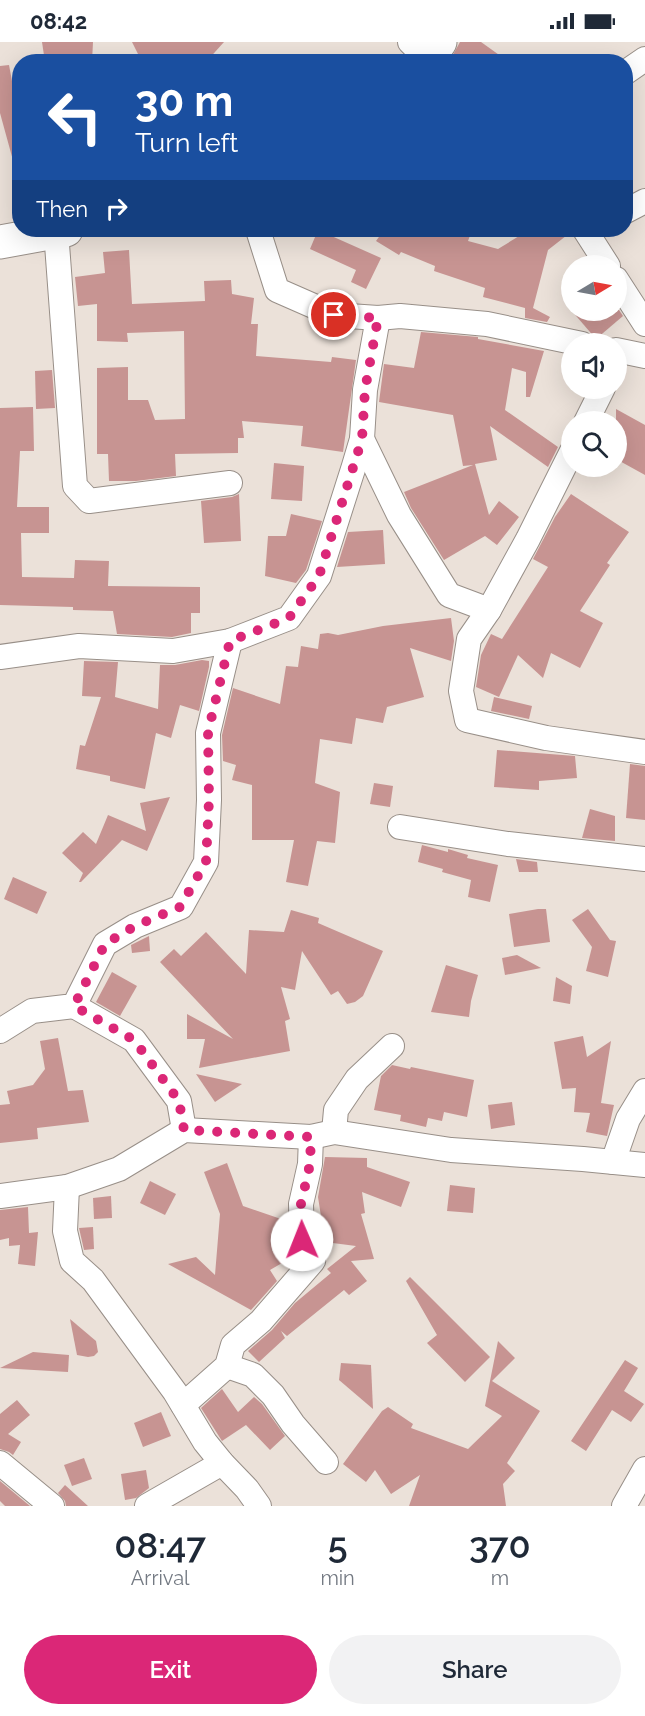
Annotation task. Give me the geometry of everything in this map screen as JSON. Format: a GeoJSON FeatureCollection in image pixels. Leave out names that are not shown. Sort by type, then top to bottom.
{"type":"FeatureCollection","features":[{"type":"Feature","properties":{"kind":"main road"},"geometry":{"type":"LineString","coordinates":[[0,242],[25,237]]}},
{"type":"Feature","properties":{"kind":"street"},"geometry":{"type":"LineString","coordinates":[[61,237],[75,486],[89,501],[230,483]]}},
{"type":"Feature","properties":{"kind":"street"},"geometry":{"type":"LineString","coordinates":[[260,237],[277,290],[334,315],[378,318],[400,316],[487,324],[561,340]]}},
{"type":"Feature","properties":{"kind":"street"},"geometry":{"type":"LineString","coordinates":[[590,237],[601,255]]}},
{"type":"Feature","properties":{"kind":"street"},"geometry":{"type":"LineString","coordinates":[[627,296],[645,324]]}},
{"type":"Feature","properties":{"kind":"street"},"geometry":{"type":"LineString","coordinates":[[0,657],[79,646],[173,651],[230,641],[289,618],[319,576],[362,439],[365,390],[378,318]]}},
{"type":"Feature","properties":{"kind":"street"},"geometry":{"type":"LineString","coordinates":[[627,355],[645,356]]}},
{"type":"Feature","properties":{"kind":"street"},"geometry":{"type":"LineString","coordinates":[[362,439],[399,515],[449,595],[489,610]]}},
{"type":"Feature","properties":{"kind":"street"},"geometry":{"type":"LineString","coordinates":[[561,473],[489,610],[469,639],[460,691],[467,720],[546,738],[645,752]]}},
{"type":"Feature","properties":{"kind":"street"},"geometry":{"type":"LineString","coordinates":[[74,1006],[105,944],[135,926],[180,907],[206,862],[209,800],[208,732],[230,641]]}},
{"type":"Feature","properties":{"kind":"street"},"geometry":{"type":"LineString","coordinates":[[400,827],[508,844],[645,859]]}},
{"type":"Feature","properties":{"kind":"street"},"geometry":{"type":"LineString","coordinates":[[0,1032],[32,1011],[74,1006],[134,1040],[179,1101],[184,1130]]}},
{"type":"Feature","properties":{"kind":"street"},"geometry":{"type":"LineString","coordinates":[[183,1405],[227,1366],[233,1346],[261,1321],[313,1261],[302,1240],[301,1204],[310,1164],[322,1135],[357,1079],[392,1046]]}},
{"type":"Feature","properties":{"kind":"street"},"geometry":{"type":"LineString","coordinates":[[613,1162],[628,1119],[645,1090]]}},
{"type":"Feature","properties":{"kind":"street"},"geometry":{"type":"LineString","coordinates":[[0,1196],[67,1187],[118,1168],[184,1130],[322,1135],[451,1150],[645,1165]]}},
{"type":"Feature","properties":{"kind":"street"},"geometry":{"type":"LineString","coordinates":[[67,1187],[65,1231],[72,1261],[93,1280],[183,1405],[205,1442],[260,1506]]}},
{"type":"Feature","properties":{"kind":"street"},"geometry":{"type":"LineString","coordinates":[[227,1366],[253,1375],[273,1395],[293,1424],[326,1462]]}},
{"type":"Feature","properties":{"kind":"street"},"geometry":{"type":"LineString","coordinates":[[0,1463],[52,1506]]}},
{"type":"Feature","properties":{"kind":"street"},"geometry":{"type":"LineString","coordinates":[[147,1506],[222,1463]]}},
{"type":"Feature","properties":{"kind":"street"},"geometry":{"type":"LineString","coordinates":[[624,1506],[645,1469]]}},
{"type":"Feature","properties":{"kind":"building"},"geometry":{"type":"Polygon","coordinates":[[[42,42],[93,42],[92,54],[44,54],[42,42]]]}},
{"type":"Feature","properties":{"kind":"building"},"geometry":{"type":"Polygon","coordinates":[[[132,42],[224,42],[213,54],[138,54],[132,42]]]}},
{"type":"Feature","properties":{"kind":"building"},"geometry":{"type":"Polygon","coordinates":[[[460,42],[481,42],[498,54],[453,54],[460,42]]]}},
{"type":"Feature","properties":{"kind":"building"},"geometry":{"type":"Polygon","coordinates":[[[9,65],[12,81],[12,157],[0,113],[0,66],[9,65]]]}},
{"type":"Feature","properties":{"kind":"building"},"geometry":{"type":"Polygon","coordinates":[[[315,237],[334,237],[381,258],[366,289],[351,282],[356,270],[310,249],[315,237]]]}},
{"type":"Feature","properties":{"kind":"building"},"geometry":{"type":"Polygon","coordinates":[[[379,237],[469,237],[468,241],[498,249],[518,237],[565,237],[548,250],[533,308],[550,317],[547,322],[525,318],[525,308],[483,297],[485,288],[434,271],[435,266],[401,252],[399,255],[376,241],[379,237]]]}},
{"type":"Feature","properties":{"kind":"building"},"geometry":{"type":"Polygon","coordinates":[[[129,250],[132,304],[205,301],[204,281],[231,280],[232,294],[254,298],[251,324],[258,324],[256,356],[331,362],[332,357],[356,360],[343,452],[301,446],[303,426],[242,421],[244,438],[238,438],[238,453],[175,454],[176,476],[136,481],[109,481],[108,454],[97,454],[97,368],[128,367],[128,400],[148,400],[155,420],[185,419],[184,331],[127,333],[128,342],[97,341],[97,304],[78,306],[75,277],[105,273],[103,252],[129,250]]]}},
{"type":"Feature","properties":{"kind":"building"},"geometry":{"type":"Polygon","coordinates":[[[580,321],[617,321],[603,333],[591,333],[580,321]]]}},
{"type":"Feature","properties":{"kind":"building"},"geometry":{"type":"Polygon","coordinates":[[[421,332],[478,337],[478,339],[544,351],[530,397],[526,397],[526,372],[512,368],[505,410],[558,447],[548,467],[490,426],[497,460],[475,464],[489,515],[499,501],[519,517],[497,545],[485,536],[444,560],[411,508],[404,492],[473,465],[463,466],[453,415],[379,402],[384,364],[414,368],[421,332]]]}},
{"type":"Feature","properties":{"kind":"building"},"geometry":{"type":"Polygon","coordinates":[[[52,370],[55,408],[36,409],[35,371],[52,370]]]}},
{"type":"Feature","properties":{"kind":"building"},"geometry":{"type":"Polygon","coordinates":[[[33,407],[34,451],[20,451],[17,507],[49,507],[49,533],[21,533],[22,577],[74,578],[75,560],[109,561],[108,586],[200,587],[200,613],[191,613],[191,633],[172,637],[117,634],[113,611],[73,610],[73,607],[0,605],[0,408],[33,407]]]}},
{"type":"Feature","properties":{"kind":"building"},"geometry":{"type":"Polygon","coordinates":[[[627,415],[645,425],[645,475],[627,465],[627,415]]]}},
{"type":"Feature","properties":{"kind":"building"},"geometry":{"type":"Polygon","coordinates":[[[274,463],[304,466],[302,501],[271,499],[274,463]]]}},
{"type":"Feature","properties":{"kind":"building"},"geometry":{"type":"Polygon","coordinates":[[[239,494],[241,541],[204,543],[201,501],[239,494]]]}},
{"type":"Feature","properties":{"kind":"building"},"geometry":{"type":"Polygon","coordinates":[[[571,494],[629,532],[607,563],[610,565],[580,611],[603,623],[580,668],[551,653],[543,678],[518,655],[499,697],[476,687],[481,655],[491,634],[502,639],[548,567],[533,559],[555,517],[571,494]]]}},
{"type":"Feature","properties":{"kind":"building"},"geometry":{"type":"Polygon","coordinates":[[[291,514],[322,521],[306,570],[296,583],[265,576],[268,536],[286,536],[291,514]]]}},
{"type":"Feature","properties":{"kind":"building"},"geometry":{"type":"Polygon","coordinates":[[[383,530],[385,564],[337,567],[348,532],[383,530]]]}},
{"type":"Feature","properties":{"kind":"building"},"geometry":{"type":"Polygon","coordinates":[[[451,618],[454,641],[451,661],[410,648],[424,697],[387,707],[383,723],[356,718],[352,744],[320,739],[315,783],[340,792],[335,843],[317,841],[308,886],[286,882],[294,840],[252,840],[252,785],[232,780],[236,765],[223,761],[222,735],[233,688],[280,704],[286,666],[298,667],[301,646],[318,649],[320,634],[338,635],[383,626],[451,618]]]}},
{"type":"Feature","properties":{"kind":"building"},"geometry":{"type":"Polygon","coordinates":[[[84,661],[118,662],[115,697],[158,709],[160,665],[209,661],[209,667],[199,711],[180,705],[171,738],[156,733],[145,789],[110,781],[110,776],[76,769],[80,745],[85,746],[101,697],[82,696],[84,661]]]}},
{"type":"Feature","properties":{"kind":"building"},"geometry":{"type":"Polygon","coordinates":[[[494,697],[532,706],[529,719],[491,711],[494,697]]]}},
{"type":"Feature","properties":{"kind":"building"},"geometry":{"type":"Polygon","coordinates":[[[497,750],[575,756],[577,778],[539,781],[539,790],[494,787],[497,750]]]}},
{"type":"Feature","properties":{"kind":"building"},"geometry":{"type":"Polygon","coordinates":[[[630,764],[645,766],[645,820],[626,818],[630,764]]]}},
{"type":"Feature","properties":{"kind":"building"},"geometry":{"type":"Polygon","coordinates":[[[374,783],[393,786],[390,807],[370,804],[374,783]]]}},
{"type":"Feature","properties":{"kind":"building"},"geometry":{"type":"Polygon","coordinates":[[[170,797],[147,851],[122,840],[79,882],[83,873],[62,853],[83,832],[96,844],[108,815],[146,831],[140,803],[170,797]]]}},
{"type":"Feature","properties":{"kind":"building"},"geometry":{"type":"Polygon","coordinates":[[[590,809],[615,816],[615,841],[582,838],[590,809]]]}},
{"type":"Feature","properties":{"kind":"building"},"geometry":{"type":"Polygon","coordinates":[[[422,845],[448,852],[448,849],[468,855],[467,858],[498,865],[490,902],[468,897],[471,880],[418,862],[422,845]]]}},
{"type":"Feature","properties":{"kind":"building"},"geometry":{"type":"Polygon","coordinates":[[[516,859],[537,862],[538,872],[519,872],[516,859]]]}},
{"type":"Feature","properties":{"kind":"building"},"geometry":{"type":"Polygon","coordinates":[[[13,877],[47,892],[37,914],[4,899],[13,877]]]}},
{"type":"Feature","properties":{"kind":"building"},"geometry":{"type":"Polygon","coordinates":[[[546,909],[550,942],[514,947],[509,914],[546,909]]]}},
{"type":"Feature","properties":{"kind":"building"},"geometry":{"type":"Polygon","coordinates":[[[588,909],[610,940],[616,941],[608,977],[586,971],[592,947],[572,920],[588,909]]]}},
{"type":"Feature","properties":{"kind":"building"},"geometry":{"type":"Polygon","coordinates":[[[291,910],[319,918],[318,923],[383,951],[363,996],[347,1004],[338,991],[331,995],[302,951],[295,990],[281,987],[290,1019],[285,1021],[290,1051],[199,1068],[205,1039],[187,1039],[187,1014],[233,1039],[160,962],[174,949],[181,956],[206,932],[246,974],[249,930],[284,932],[291,910]]]}},
{"type":"Feature","properties":{"kind":"building"},"geometry":{"type":"Polygon","coordinates":[[[149,936],[150,951],[132,953],[131,945],[149,936]]]}},
{"type":"Feature","properties":{"kind":"building"},"geometry":{"type":"Polygon","coordinates":[[[517,955],[541,968],[505,975],[502,958],[517,955]]]}},
{"type":"Feature","properties":{"kind":"building"},"geometry":{"type":"Polygon","coordinates":[[[446,965],[478,975],[469,1017],[431,1012],[446,965]]]}},
{"type":"Feature","properties":{"kind":"building"},"geometry":{"type":"Polygon","coordinates":[[[112,972],[137,986],[120,1016],[96,1002],[112,972]]]}},
{"type":"Feature","properties":{"kind":"building"},"geometry":{"type":"Polygon","coordinates":[[[556,977],[572,986],[570,1004],[553,1001],[556,977]]]}},
{"type":"Feature","properties":{"kind":"building"},"geometry":{"type":"Polygon","coordinates":[[[583,1036],[587,1057],[611,1041],[601,1103],[614,1105],[607,1136],[586,1132],[590,1113],[574,1112],[576,1088],[562,1089],[554,1042],[583,1036]]]}},
{"type":"Feature","properties":{"kind":"building"},"geometry":{"type":"Polygon","coordinates":[[[58,1038],[68,1091],[83,1090],[89,1122],[37,1128],[38,1139],[0,1143],[0,1105],[10,1104],[7,1091],[33,1085],[45,1069],[40,1041],[58,1038]]]}},
{"type":"Feature","properties":{"kind":"building"},"geometry":{"type":"Polygon","coordinates":[[[392,1065],[474,1080],[467,1117],[444,1112],[442,1121],[428,1118],[426,1127],[400,1121],[401,1115],[374,1110],[381,1076],[392,1065]]]}},
{"type":"Feature","properties":{"kind":"building"},"geometry":{"type":"Polygon","coordinates":[[[196,1074],[242,1084],[215,1102],[196,1074]]]}},
{"type":"Feature","properties":{"kind":"building"},"geometry":{"type":"Polygon","coordinates":[[[512,1102],[515,1125],[491,1129],[488,1105],[512,1102]]]}},
{"type":"Feature","properties":{"kind":"building"},"geometry":{"type":"Polygon","coordinates":[[[325,1157],[367,1158],[367,1167],[410,1182],[401,1207],[362,1192],[365,1213],[361,1214],[374,1259],[351,1261],[367,1281],[349,1295],[344,1290],[287,1336],[281,1331],[285,1338],[259,1362],[248,1351],[272,1330],[295,1303],[331,1273],[327,1269],[356,1246],[325,1242],[318,1197],[325,1157]]]}},
{"type":"Feature","properties":{"kind":"building"},"geometry":{"type":"Polygon","coordinates":[[[227,1163],[243,1206],[281,1219],[272,1251],[290,1247],[294,1256],[270,1270],[277,1281],[251,1310],[168,1264],[196,1257],[215,1275],[220,1214],[204,1172],[227,1163]]]}},
{"type":"Feature","properties":{"kind":"building"},"geometry":{"type":"Polygon","coordinates":[[[150,1181],[176,1194],[165,1215],[140,1203],[150,1181]]]}},
{"type":"Feature","properties":{"kind":"building"},"geometry":{"type":"Polygon","coordinates":[[[450,1185],[475,1188],[473,1213],[447,1211],[450,1185]]]}},
{"type":"Feature","properties":{"kind":"building"},"geometry":{"type":"Polygon","coordinates":[[[111,1196],[112,1218],[94,1219],[93,1198],[111,1196]]]}},
{"type":"Feature","properties":{"kind":"building"},"geometry":{"type":"Polygon","coordinates":[[[28,1207],[29,1233],[38,1232],[35,1266],[18,1264],[20,1245],[9,1246],[9,1238],[0,1240],[0,1210],[28,1207]]]}},
{"type":"Feature","properties":{"kind":"building"},"geometry":{"type":"Polygon","coordinates":[[[93,1227],[94,1249],[84,1250],[79,1228],[93,1227]]]}},
{"type":"Feature","properties":{"kind":"building"},"geometry":{"type":"Polygon","coordinates":[[[410,1277],[490,1357],[465,1382],[427,1343],[437,1335],[406,1281],[410,1277]]]}},
{"type":"Feature","properties":{"kind":"building"},"geometry":{"type":"Polygon","coordinates":[[[70,1319],[96,1341],[98,1352],[94,1356],[77,1355],[70,1319]]]}},
{"type":"Feature","properties":{"kind":"building"},"geometry":{"type":"Polygon","coordinates":[[[498,1341],[515,1358],[492,1381],[540,1411],[507,1463],[515,1471],[503,1484],[506,1506],[409,1506],[420,1475],[391,1494],[375,1470],[366,1482],[343,1464],[382,1411],[388,1407],[413,1424],[411,1428],[468,1449],[502,1416],[485,1406],[498,1341]]]}},
{"type":"Feature","properties":{"kind":"building"},"geometry":{"type":"Polygon","coordinates":[[[33,1352],[69,1355],[68,1372],[0,1368],[33,1352]]]}},
{"type":"Feature","properties":{"kind":"building"},"geometry":{"type":"Polygon","coordinates":[[[625,1360],[638,1368],[624,1391],[644,1404],[631,1422],[612,1410],[586,1451],[571,1441],[625,1360]]]}},
{"type":"Feature","properties":{"kind":"building"},"geometry":{"type":"Polygon","coordinates":[[[341,1363],[371,1365],[373,1409],[339,1380],[341,1363]]]}},
{"type":"Feature","properties":{"kind":"building"},"geometry":{"type":"Polygon","coordinates":[[[222,1389],[238,1412],[254,1397],[262,1404],[285,1436],[270,1450],[246,1425],[222,1441],[201,1408],[222,1389]]]}},
{"type":"Feature","properties":{"kind":"building"},"geometry":{"type":"Polygon","coordinates":[[[17,1400],[30,1415],[8,1434],[21,1442],[13,1455],[0,1449],[0,1414],[17,1400]]]}},
{"type":"Feature","properties":{"kind":"building"},"geometry":{"type":"Polygon","coordinates":[[[161,1412],[171,1436],[143,1447],[134,1423],[161,1412]]]}},
{"type":"Feature","properties":{"kind":"building"},"geometry":{"type":"Polygon","coordinates":[[[84,1458],[92,1479],[72,1486],[64,1465],[84,1458]]]}},
{"type":"Feature","properties":{"kind":"building"},"geometry":{"type":"Polygon","coordinates":[[[146,1470],[149,1488],[136,1498],[125,1500],[121,1474],[146,1470]]]}},
{"type":"Feature","properties":{"kind":"building"},"geometry":{"type":"Polygon","coordinates":[[[0,1481],[30,1506],[5,1506],[0,1501],[0,1481]]]}},
{"type":"Feature","properties":{"kind":"building"},"geometry":{"type":"Polygon","coordinates":[[[65,1485],[88,1506],[66,1506],[58,1493],[65,1485]]]}},
{"type":"Feature","properties":{"kind":"route"},"geometry":{"type":"LineString","coordinates":[[302,1240],[301,1204],[310,1164],[311,1137],[184,1130],[179,1101],[134,1040],[74,1006],[105,944],[135,926],[180,907],[206,862],[209,800],[208,732],[230,641],[289,618],[319,576],[362,439],[365,390],[378,318],[334,315]]}}]}
